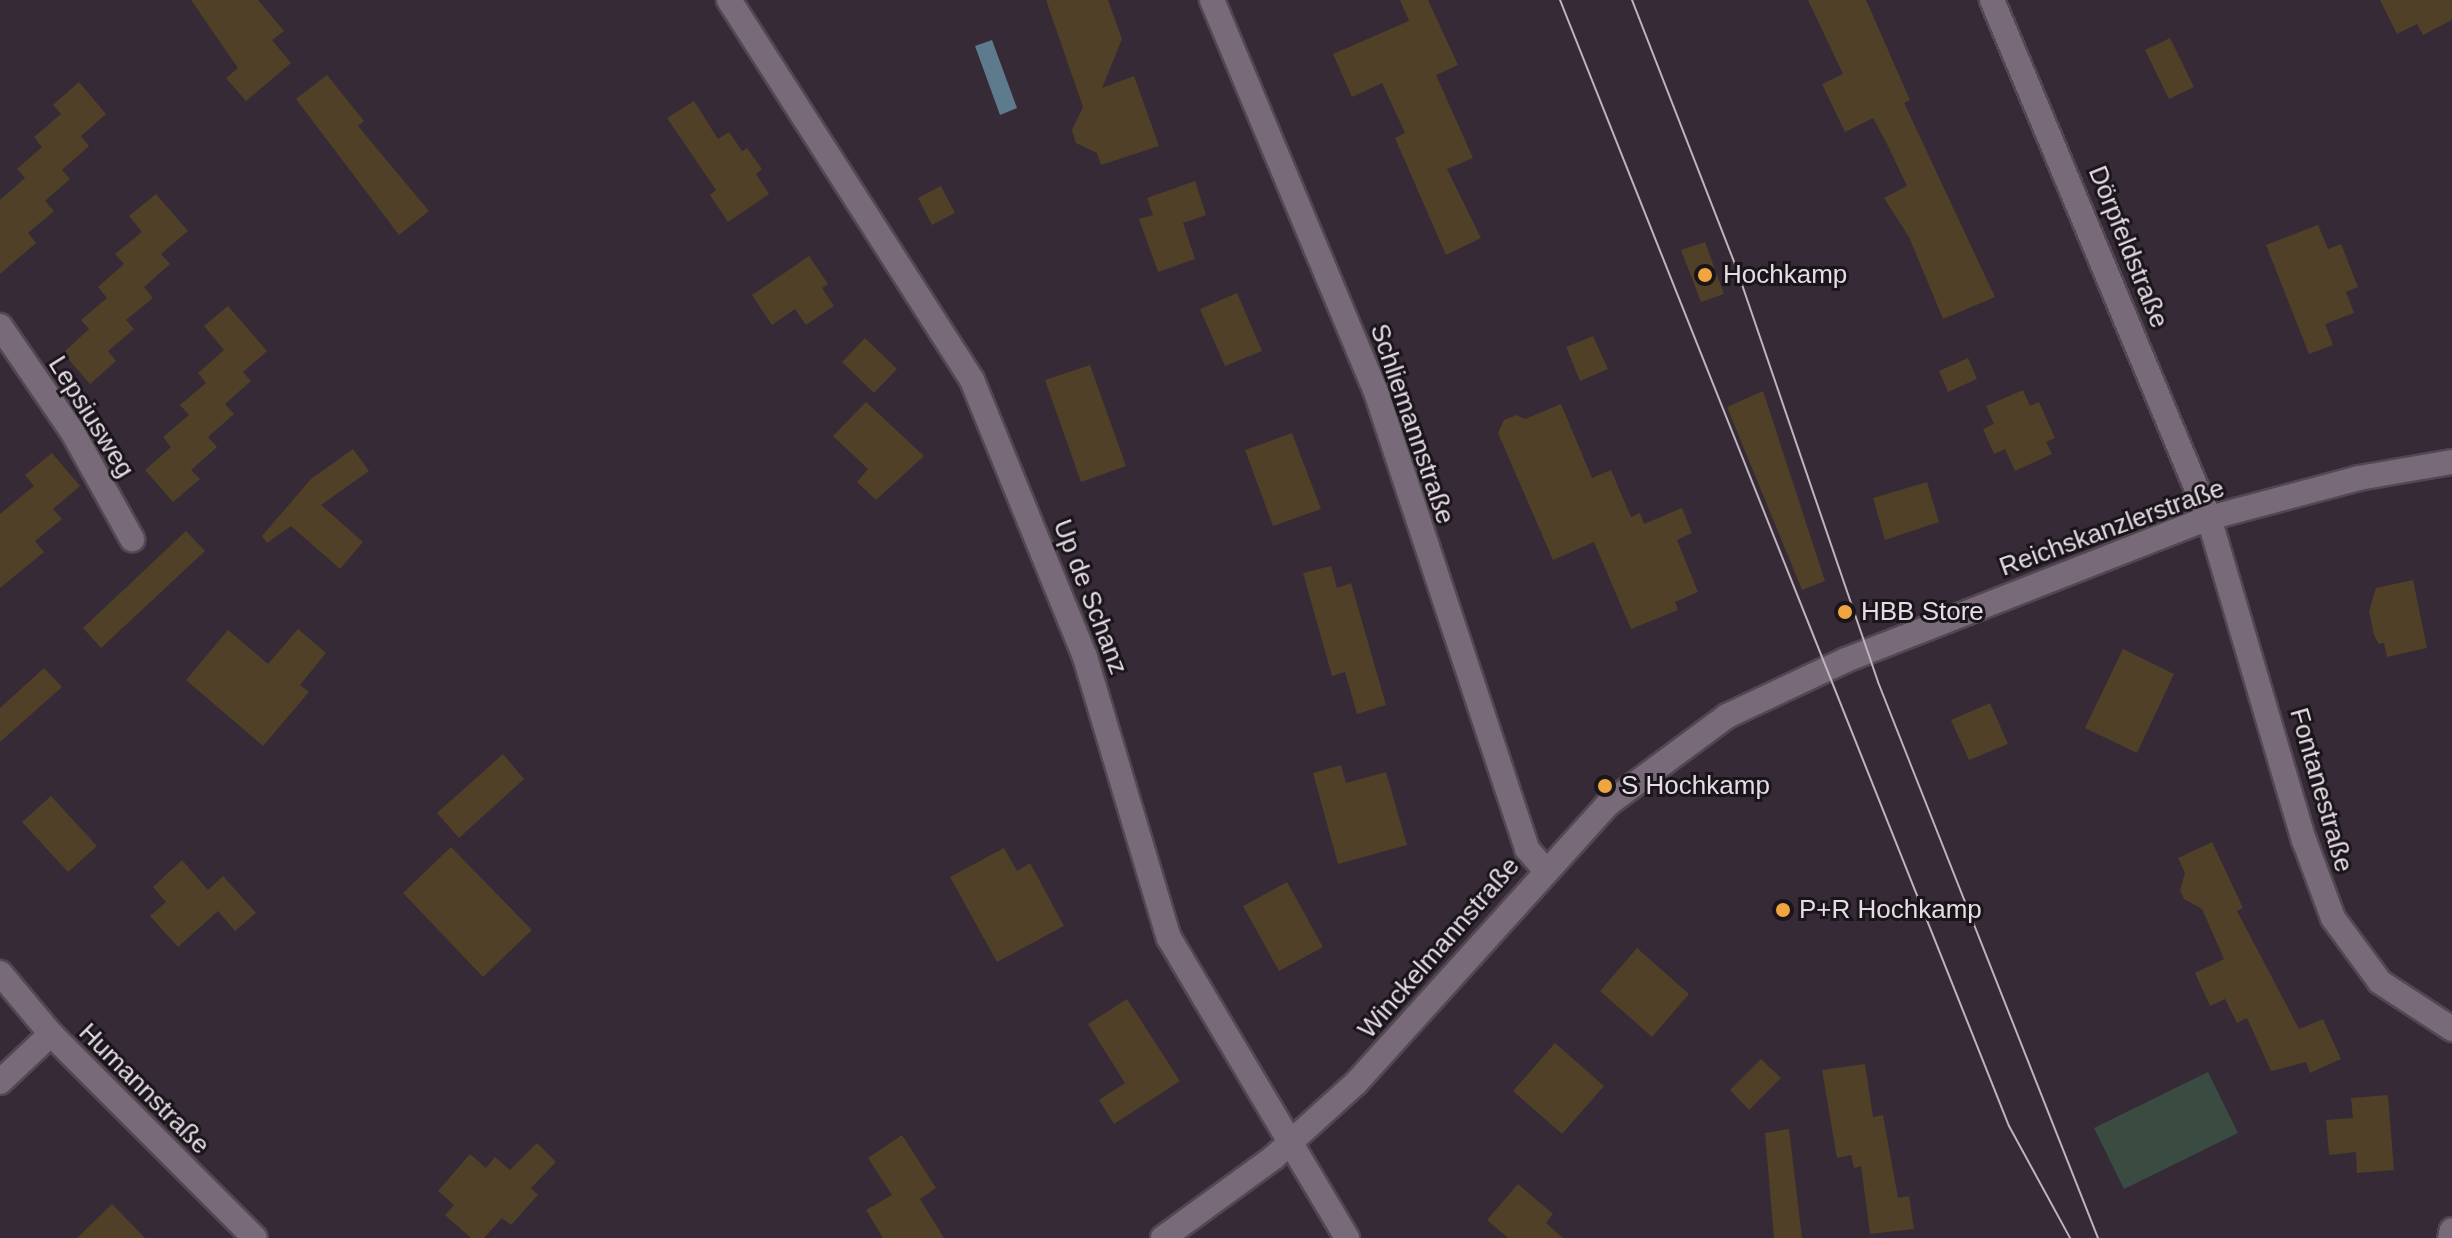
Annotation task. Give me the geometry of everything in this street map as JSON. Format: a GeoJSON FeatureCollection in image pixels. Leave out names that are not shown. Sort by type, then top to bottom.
{"type":"FeatureCollection","features":[{"type":"Feature","properties":{"kind":"street","name":"Up de Schanz"},"geometry":{"type":"LineString","coordinates":[[729,0],[972,380],[1085,657],[1169,938],[1237,1060],[1293,1141],[1347,1238]]}},
{"type":"Feature","properties":{"kind":"street","name":"Schliemannstraße"},"geometry":{"type":"LineString","coordinates":[[1212,0],[1376,392],[1527,849],[1545,870]]}},
{"type":"Feature","properties":{"kind":"street","name":"Dörpfeldstraße"},"geometry":{"type":"LineString","coordinates":[[1992,0],[2209,518]]}},
{"type":"Feature","properties":{"kind":"street","name":"Lepsiusweg"},"geometry":{"type":"LineString","coordinates":[[0,326],[72,431],[132,539]]}},
{"type":"Feature","properties":{"kind":"street","name":"Reichskanzlerstraße"},"geometry":{"type":"LineString","coordinates":[[1758,697],[2209,518],[2359,478],[2452,462]]}},
{"type":"Feature","properties":{"kind":"street","name":"Fontanestraße"},"geometry":{"type":"LineString","coordinates":[[2209,518],[2304,840],[2333,918],[2380,982],[2452,1029]]}},
{"type":"Feature","properties":{"kind":"street","name":"Winckelmannstraße"},"geometry":{"type":"LineString","coordinates":[[1163,1238],[1293,1141],[1382,1057],[1545,870],[1616,796],[1758,697]]}},
{"type":"Feature","properties":{"kind":"street","name":"Humannstraße"},"geometry":{"type":"LineString","coordinates":[[0,973],[51,1034],[255,1238]]}},
{"type":"Feature","properties":{"kind":"street"},"geometry":{"type":"LineString","coordinates":[[0,1082],[51,1034]]}},
{"type":"Feature","properties":{"kind":"street"},"geometry":{"type":"LineString","coordinates":[[2450,1238],[2452,1230]]}},
{"type":"Feature","properties":{"kind":"green space"},"geometry":{"type":"Polygon","coordinates":[[[2208,1072],[2238,1133],[2124,1189],[2094,1128],[2208,1072]]]}},
{"type":"Feature","properties":{"kind":"water"},"geometry":{"type":"Polygon","coordinates":[[[992,40],[1017,108],[1000,115],[975,46],[992,40]]]}},
{"type":"Feature","properties":{"kind":"building"},"geometry":{"type":"Polygon","coordinates":[[[191,0],[258,0],[284,31],[272,40],[291,63],[246,101],[226,78],[238,68],[191,0]]]}},
{"type":"Feature","properties":{"kind":"building"},"geometry":{"type":"Polygon","coordinates":[[[1046,0],[1108,0],[1122,39],[1102,88],[1134,76],[1159,146],[1101,165],[1097,153],[1076,143],[1072,130],[1083,107],[1046,0]]]}},
{"type":"Feature","properties":{"kind":"building"},"geometry":{"type":"Polygon","coordinates":[[[1400,0],[1428,0],[1458,65],[1436,75],[1473,158],[1447,169],[1481,238],[1446,255],[1395,138],[1405,133],[1382,83],[1352,97],[1333,54],[1409,21],[1400,0]]]}},
{"type":"Feature","properties":{"kind":"building"},"geometry":{"type":"Polygon","coordinates":[[[1808,0],[1866,0],[1910,100],[1904,103],[1995,297],[1943,319],[1909,237],[1884,198],[1907,186],[1886,142],[1873,118],[1845,132],[1822,84],[1843,74],[1808,0]]]}},
{"type":"Feature","properties":{"kind":"building"},"geometry":{"type":"Polygon","coordinates":[[[2380,0],[2452,0],[2452,20],[2423,35],[2417,24],[2397,34],[2380,0]]]}},
{"type":"Feature","properties":{"kind":"building"},"geometry":{"type":"Polygon","coordinates":[[[2170,38],[2194,87],[2169,99],[2145,50],[2170,38]]]}},
{"type":"Feature","properties":{"kind":"building"},"geometry":{"type":"Polygon","coordinates":[[[327,75],[364,121],[358,126],[429,211],[399,235],[296,99],[327,75]]]}},
{"type":"Feature","properties":{"kind":"building"},"geometry":{"type":"Polygon","coordinates":[[[79,82],[106,114],[81,136],[89,146],[62,170],[70,179],[45,201],[54,211],[28,233],[36,243],[0,274],[0,200],[25,178],[17,169],[42,147],[34,137],[61,114],[53,105],[79,82]]]}},
{"type":"Feature","properties":{"kind":"building"},"geometry":{"type":"Polygon","coordinates":[[[694,101],[718,139],[729,132],[742,151],[747,148],[762,169],[756,174],[769,194],[728,222],[710,195],[716,190],[667,118],[694,101]]]}},
{"type":"Feature","properties":{"kind":"building"},"geometry":{"type":"Polygon","coordinates":[[[1195,181],[1206,215],[1183,223],[1195,259],[1158,272],[1139,219],[1153,215],[1147,198],[1195,181]]]}},
{"type":"Feature","properties":{"kind":"building"},"geometry":{"type":"Polygon","coordinates":[[[941,186],[955,213],[932,225],[918,198],[941,186]]]}},
{"type":"Feature","properties":{"kind":"building"},"geometry":{"type":"Polygon","coordinates":[[[156,194],[188,231],[161,254],[170,264],[144,287],[153,298],[126,320],[134,329],[108,351],[116,361],[90,384],[63,353],[89,329],[81,320],[107,298],[98,287],[124,264],[115,254],[142,232],[129,216],[156,194]]]}},
{"type":"Feature","properties":{"kind":"building"},"geometry":{"type":"Polygon","coordinates":[[[2318,225],[2328,249],[2341,244],[2358,287],[2346,292],[2354,313],[2325,324],[2333,345],[2309,354],[2266,245],[2318,225]]]}},
{"type":"Feature","properties":{"kind":"building"},"geometry":{"type":"Polygon","coordinates":[[[1705,242],[1724,294],[1701,302],[1681,250],[1705,242]]]}},
{"type":"Feature","properties":{"kind":"building"},"geometry":{"type":"Polygon","coordinates":[[[809,256],[828,284],[822,288],[834,306],[806,325],[795,309],[772,325],[752,295],[809,256]]]}},
{"type":"Feature","properties":{"kind":"building"},"geometry":{"type":"Polygon","coordinates":[[[1237,293],[1262,351],[1225,366],[1200,309],[1237,293]]]}},
{"type":"Feature","properties":{"kind":"building"},"geometry":{"type":"Polygon","coordinates":[[[228,306],[267,351],[243,372],[251,381],[225,404],[234,414],[208,437],[217,447],[191,470],[200,479],[173,502],[145,470],[171,447],[163,437],[189,415],[180,405],[206,383],[198,373],[224,350],[204,326],[228,306]]]}},
{"type":"Feature","properties":{"kind":"building"},"geometry":{"type":"Polygon","coordinates":[[[1593,336],[1608,369],[1580,381],[1566,347],[1593,336]]]}},
{"type":"Feature","properties":{"kind":"building"},"geometry":{"type":"Polygon","coordinates":[[[865,338],[897,369],[874,393],[842,362],[865,338]]]}},
{"type":"Feature","properties":{"kind":"building"},"geometry":{"type":"Polygon","coordinates":[[[1968,358],[1977,379],[1948,392],[1939,371],[1968,358]]]}},
{"type":"Feature","properties":{"kind":"building"},"geometry":{"type":"Polygon","coordinates":[[[1090,365],[1126,466],[1081,482],[1045,380],[1090,365]]]}},
{"type":"Feature","properties":{"kind":"building"},"geometry":{"type":"Polygon","coordinates":[[[2023,390],[2030,406],[2039,402],[2055,438],[2046,442],[2052,454],[2015,471],[2005,449],[1994,454],[1983,429],[1994,424],[1986,406],[2023,390]]]}},
{"type":"Feature","properties":{"kind":"building"},"geometry":{"type":"Polygon","coordinates":[[[1763,391],[1825,581],[1802,590],[1727,407],[1763,391]]]}},
{"type":"Feature","properties":{"kind":"building"},"geometry":{"type":"Polygon","coordinates":[[[866,402],[924,456],[876,500],[857,482],[868,469],[833,436],[866,402]]]}},
{"type":"Feature","properties":{"kind":"building"},"geometry":{"type":"Polygon","coordinates":[[[1561,404],[1592,478],[1611,470],[1631,517],[1640,513],[1644,524],[1682,508],[1692,533],[1677,540],[1698,592],[1675,602],[1678,610],[1631,629],[1594,542],[1553,560],[1498,433],[1504,420],[1517,415],[1525,419],[1561,404]]]}},
{"type":"Feature","properties":{"kind":"building"},"geometry":{"type":"Polygon","coordinates":[[[1292,433],[1321,509],[1273,526],[1245,450],[1292,433]]]}},
{"type":"Feature","properties":{"kind":"building"},"geometry":{"type":"Polygon","coordinates":[[[353,449],[369,471],[321,505],[363,542],[340,569],[291,526],[267,543],[262,536],[311,479],[353,449]]]}},
{"type":"Feature","properties":{"kind":"building"},"geometry":{"type":"Polygon","coordinates":[[[52,453],[80,486],[53,509],[62,519],[35,541],[44,552],[0,588],[0,514],[34,486],[25,475],[52,453]]]}},
{"type":"Feature","properties":{"kind":"building"},"geometry":{"type":"Polygon","coordinates":[[[1927,482],[1939,522],[1885,540],[1873,498],[1927,482]]]}},
{"type":"Feature","properties":{"kind":"building"},"geometry":{"type":"Polygon","coordinates":[[[186,531],[205,551],[101,648],[83,628],[186,531]]]}},
{"type":"Feature","properties":{"kind":"building"},"geometry":{"type":"Polygon","coordinates":[[[1331,566],[1337,588],[1351,583],[1386,705],[1357,714],[1345,672],[1332,676],[1303,573],[1331,566]]]}},
{"type":"Feature","properties":{"kind":"building"},"geometry":{"type":"Polygon","coordinates":[[[2413,580],[2427,648],[2387,657],[2384,643],[2379,644],[2374,635],[2369,611],[2376,588],[2413,580]]]}},
{"type":"Feature","properties":{"kind":"building"},"geometry":{"type":"Polygon","coordinates":[[[298,629],[326,653],[300,685],[309,692],[263,746],[186,680],[228,630],[268,664],[298,629]]]}},
{"type":"Feature","properties":{"kind":"building"},"geometry":{"type":"Polygon","coordinates":[[[2123,649],[2174,674],[2137,753],[2085,728],[2123,649]]]}},
{"type":"Feature","properties":{"kind":"building"},"geometry":{"type":"Polygon","coordinates":[[[44,668],[62,687],[0,742],[0,708],[44,668]]]}},
{"type":"Feature","properties":{"kind":"building"},"geometry":{"type":"Polygon","coordinates":[[[1990,703],[2008,744],[1969,760],[1951,720],[1990,703]]]}},
{"type":"Feature","properties":{"kind":"building"},"geometry":{"type":"Polygon","coordinates":[[[503,754],[524,779],[459,838],[437,813],[503,754]]]}},
{"type":"Feature","properties":{"kind":"building"},"geometry":{"type":"Polygon","coordinates":[[[1341,765],[1346,783],[1386,772],[1407,845],[1338,864],[1313,773],[1341,765]]]}},
{"type":"Feature","properties":{"kind":"building"},"geometry":{"type":"Polygon","coordinates":[[[51,796],[97,846],[68,872],[22,822],[51,796]]]}},
{"type":"Feature","properties":{"kind":"building"},"geometry":{"type":"Polygon","coordinates":[[[2212,842],[2243,908],[2237,911],[2299,1029],[2323,1019],[2341,1059],[2310,1073],[2306,1062],[2271,1071],[2247,1018],[2237,1023],[2225,999],[2210,1006],[2195,973],[2224,959],[2202,909],[2184,899],[2180,890],[2185,873],[2178,858],[2212,842]]]}},
{"type":"Feature","properties":{"kind":"building"},"geometry":{"type":"Polygon","coordinates":[[[451,847],[532,930],[483,977],[403,893],[451,847]]]}},
{"type":"Feature","properties":{"kind":"building"},"geometry":{"type":"Polygon","coordinates":[[[1004,848],[1017,871],[1030,863],[1064,926],[997,962],[950,877],[1004,848]]]}},
{"type":"Feature","properties":{"kind":"building"},"geometry":{"type":"Polygon","coordinates":[[[182,860],[208,890],[223,876],[256,913],[235,931],[218,911],[178,947],[150,916],[166,902],[153,887],[182,860]]]}},
{"type":"Feature","properties":{"kind":"building"},"geometry":{"type":"Polygon","coordinates":[[[1287,882],[1323,947],[1279,971],[1243,906],[1287,882]]]}},
{"type":"Feature","properties":{"kind":"building"},"geometry":{"type":"Polygon","coordinates":[[[1637,948],[1689,994],[1652,1037],[1600,991],[1637,948]]]}},
{"type":"Feature","properties":{"kind":"building"},"geometry":{"type":"Polygon","coordinates":[[[1127,999],[1180,1081],[1114,1124],[1099,1100],[1125,1083],[1088,1024],[1127,999]]]}},
{"type":"Feature","properties":{"kind":"building"},"geometry":{"type":"Polygon","coordinates":[[[1555,1043],[1604,1086],[1562,1134],[1513,1091],[1555,1043]]]}},
{"type":"Feature","properties":{"kind":"building"},"geometry":{"type":"Polygon","coordinates":[[[1761,1059],[1781,1078],[1749,1110],[1730,1090],[1761,1059]]]}},
{"type":"Feature","properties":{"kind":"building"},"geometry":{"type":"Polygon","coordinates":[[[1865,1064],[1873,1117],[1883,1115],[1898,1198],[1909,1196],[1914,1229],[1870,1234],[1861,1166],[1854,1168],[1851,1155],[1837,1158],[1822,1070],[1865,1064]]]}},
{"type":"Feature","properties":{"kind":"building"},"geometry":{"type":"Polygon","coordinates":[[[2388,1095],[2394,1170],[2357,1173],[2356,1152],[2329,1155],[2326,1120],[2353,1118],[2351,1098],[2388,1095]]]}},
{"type":"Feature","properties":{"kind":"building"},"geometry":{"type":"Polygon","coordinates":[[[1789,1129],[1802,1238],[1774,1238],[1765,1133],[1789,1129]]]}},
{"type":"Feature","properties":{"kind":"building"},"geometry":{"type":"Polygon","coordinates":[[[902,1135],[936,1188],[920,1199],[944,1238],[883,1238],[866,1210],[892,1195],[868,1158],[902,1135]]]}},
{"type":"Feature","properties":{"kind":"building"},"geometry":{"type":"Polygon","coordinates":[[[537,1143],[556,1162],[531,1188],[538,1195],[511,1225],[502,1218],[484,1238],[471,1238],[445,1215],[454,1205],[438,1191],[470,1154],[486,1168],[495,1157],[510,1170],[537,1143]]]}},
{"type":"Feature","properties":{"kind":"building"},"geometry":{"type":"Polygon","coordinates":[[[1518,1184],[1553,1214],[1546,1223],[1563,1238],[1508,1238],[1487,1220],[1518,1184]]]}},
{"type":"Feature","properties":{"kind":"building"},"geometry":{"type":"Polygon","coordinates":[[[112,1204],[145,1238],[77,1238],[112,1204]]]}},
{"type":"Feature","properties":{"kind":"tram line"},"geometry":{"type":"LineString","coordinates":[[1560,0],[2009,1126],[2070,1238]]}},
{"type":"Feature","properties":{"kind":"tram line"},"geometry":{"type":"LineString","coordinates":[[1632,0],[1737,270],[1878,682],[2098,1238]]}},
{"type":"Feature","properties":{"kind":"place","name":"Hochkamp"},"geometry":{"type":"Point","coordinates":[1705,275]}},
{"type":"Feature","properties":{"kind":"place","name":"HBB Store"},"geometry":{"type":"Point","coordinates":[1845,612]}},
{"type":"Feature","properties":{"kind":"place","name":"S Hochkamp"},"geometry":{"type":"Point","coordinates":[1605,786]}},
{"type":"Feature","properties":{"kind":"place","name":"P+R Hochkamp"},"geometry":{"type":"Point","coordinates":[1783,910]}}]}
